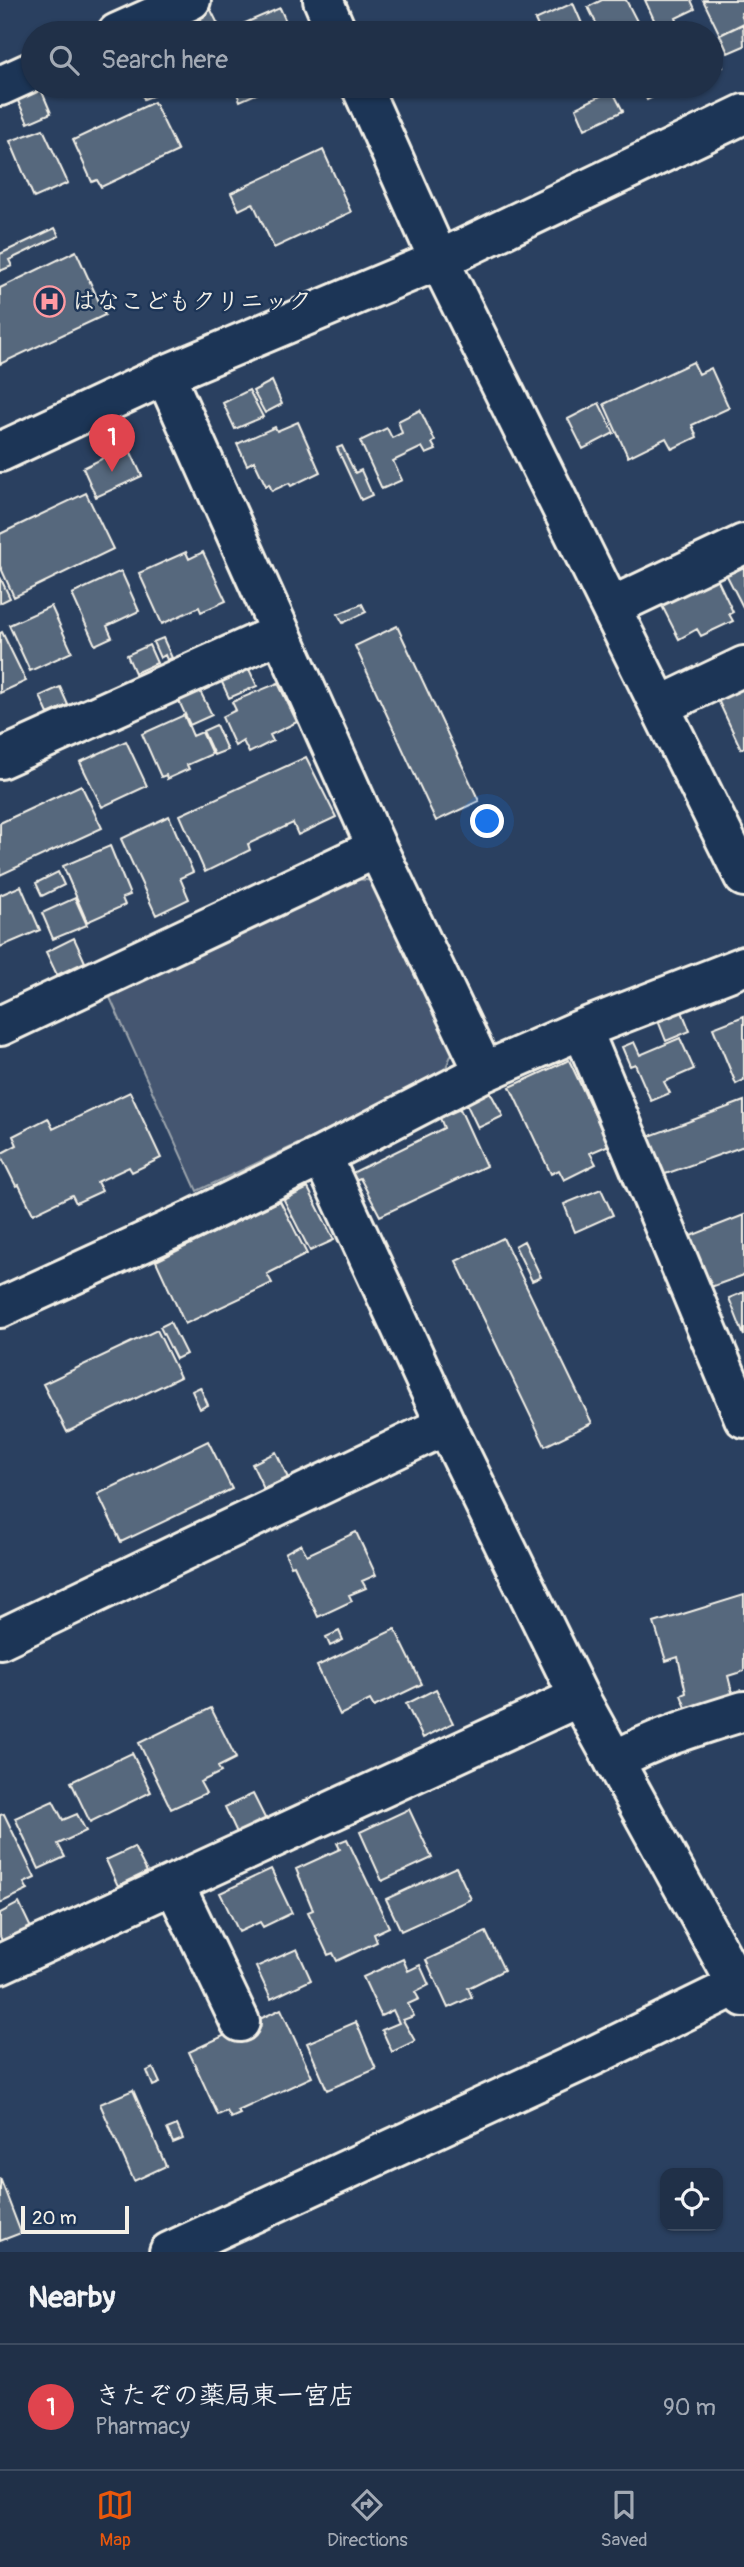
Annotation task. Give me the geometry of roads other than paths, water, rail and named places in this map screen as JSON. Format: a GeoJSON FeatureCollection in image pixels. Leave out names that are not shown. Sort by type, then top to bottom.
{"type":"FeatureCollection","features":[{"type":"Feature","properties":{"kind":"street"},"geometry":{"type":"LineString","coordinates":[[144,21],[191,0]]}},
{"type":"Feature","properties":{"kind":"street"},"geometry":{"type":"LineString","coordinates":[[323,0],[332,21]]}},
{"type":"Feature","properties":{"kind":"street"},"geometry":{"type":"LineString","coordinates":[[0,86],[21,76]]}},
{"type":"Feature","properties":{"kind":"street"},"geometry":{"type":"LineString","coordinates":[[366,98],[439,260],[744,877]]}},
{"type":"Feature","properties":{"kind":"street"},"geometry":{"type":"LineString","coordinates":[[0,452],[165,375],[439,260],[744,114]]}},
{"type":"Feature","properties":{"kind":"street"},"geometry":{"type":"LineString","coordinates":[[165,375],[377,848],[484,1072]]}},
{"type":"Feature","properties":{"kind":"street"},"geometry":{"type":"LineString","coordinates":[[611,607],[744,544]]}},
{"type":"Feature","properties":{"kind":"street"},"geometry":{"type":"LineString","coordinates":[[0,759],[280,633]]}},
{"type":"Feature","properties":{"kind":"street"},"geometry":{"type":"LineString","coordinates":[[660,706],[744,666]]}},
{"type":"Feature","properties":{"kind":"street"},"geometry":{"type":"LineString","coordinates":[[0,1026],[377,848]]}},
{"type":"Feature","properties":{"kind":"street"},"geometry":{"type":"LineString","coordinates":[[0,1308],[192,1220],[484,1072],[582,1029],[744,966]]}},
{"type":"Feature","properties":{"kind":"street"},"geometry":{"type":"LineString","coordinates":[[582,1029],[744,1418]]}},
{"type":"Feature","properties":{"kind":"street"},"geometry":{"type":"LineString","coordinates":[[169,2252],[742,1988],[579,1697],[446,1424],[322,1156]]}},
{"type":"Feature","properties":{"kind":"street"},"geometry":{"type":"LineString","coordinates":[[0,1639],[446,1424]]}},
{"type":"Feature","properties":{"kind":"street"},"geometry":{"type":"LineString","coordinates":[[0,1964],[579,1697]]}},
{"type":"Feature","properties":{"kind":"street"},"geometry":{"type":"LineString","coordinates":[[614,1761],[637,1748],[744,1711]]}},
{"type":"Feature","properties":{"kind":"street"},"geometry":{"type":"LineString","coordinates":[[174,1884],[240,2022]]}},
{"type":"Feature","properties":{"kind":"place","name":"はなこどもクリニック"},"geometry":{"type":"Point","coordinates":[49,301]}},
{"type":"Feature","properties":{"kind":"place","name":"きたぞの薬局東一宮店"},"geometry":{"type":"Point","coordinates":[112,472]}}]}
